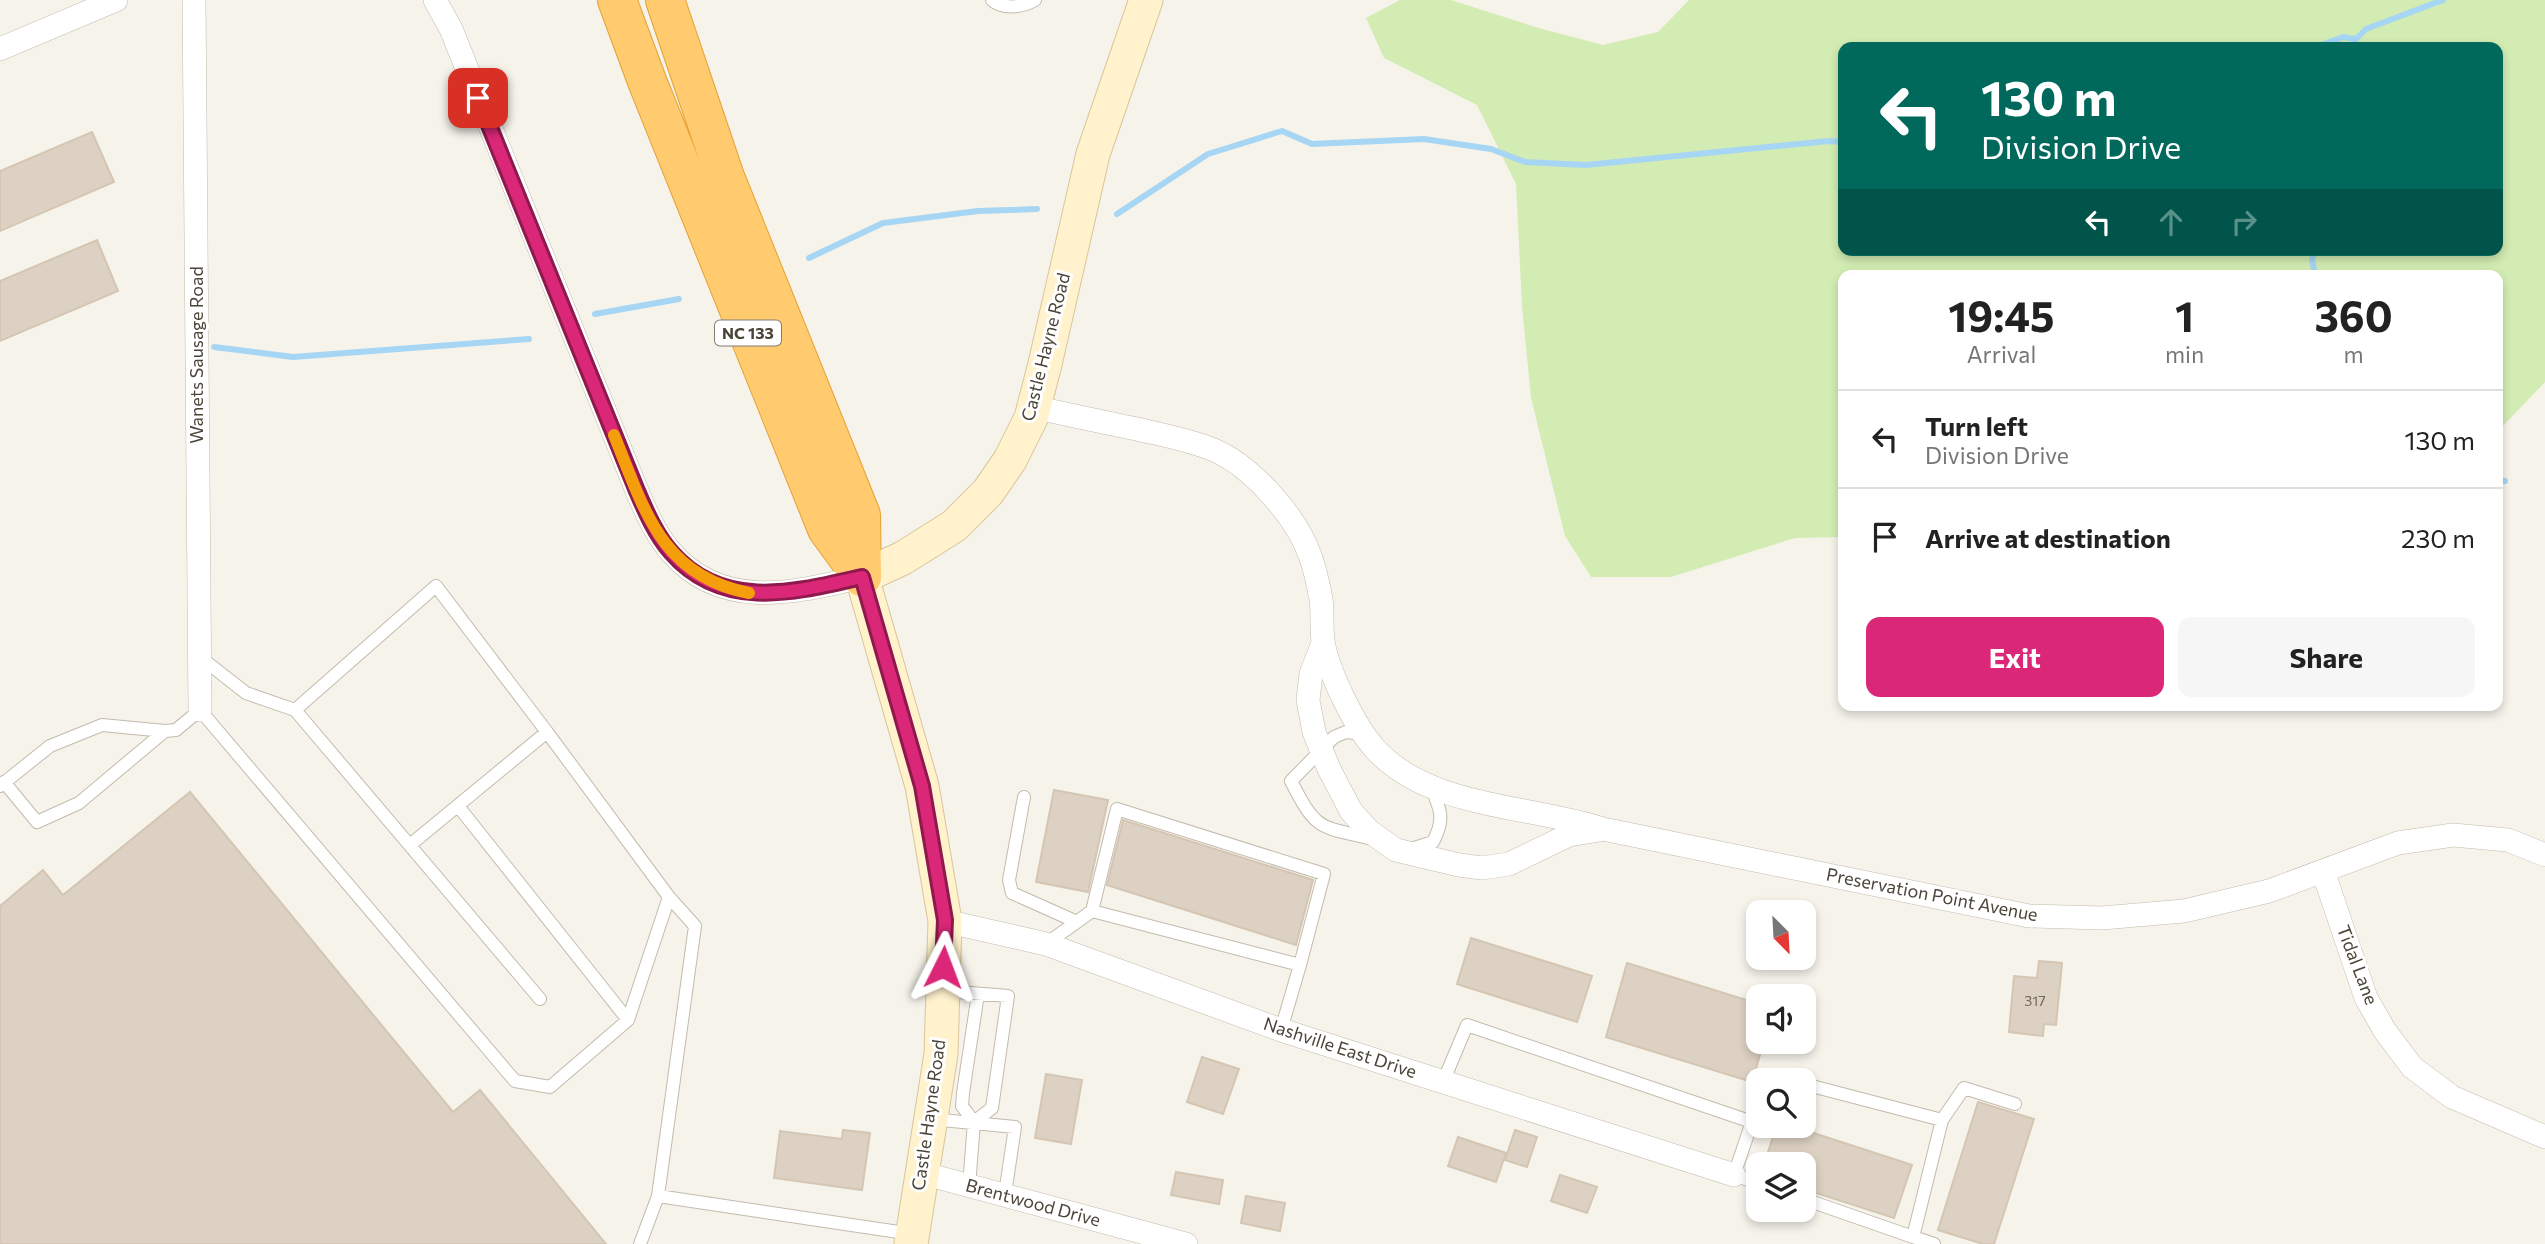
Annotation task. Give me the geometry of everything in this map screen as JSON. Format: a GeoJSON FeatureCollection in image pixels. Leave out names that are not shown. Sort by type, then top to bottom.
{"type":"FeatureCollection","features":[{"type":"Feature","properties":{"kind":"highway"},"geometry":{"type":"LineString","coordinates":[[610,0],[647,81]]}},
{"type":"Feature","properties":{"kind":"highway","name":"NC 133"},"geometry":{"type":"LineString","coordinates":[[617,0],[827,528],[862,577]]}},
{"type":"Feature","properties":{"kind":"highway"},"geometry":{"type":"LineString","coordinates":[[648,0],[688,98],[725,177]]}},
{"type":"Feature","properties":{"kind":"highway","name":"NC 133"},"geometry":{"type":"LineString","coordinates":[[665,0],[725,177],[861,515],[862,577]]}},
{"type":"Feature","properties":{"kind":"main road","name":"Castle Hayne Road"},"geometry":{"type":"LineString","coordinates":[[911,1239],[941,1054],[945,920],[922,786],[862,577],[903,558],[954,526],[988,492],[1010,460],[1034,407],[1093,154],[1146,0]]}},
{"type":"Feature","properties":{"kind":"street"},"geometry":{"type":"LineString","coordinates":[[0,49],[116,0]]}},
{"type":"Feature","properties":{"kind":"street","name":"Wanets Sausage Road"},"geometry":{"type":"LineString","coordinates":[[194,0],[201,710]]}},
{"type":"Feature","properties":{"kind":"street"},"geometry":{"type":"LineString","coordinates":[[435,0],[451,29],[637,491],[652,524],[671,553],[697,575],[747,593],[781,594],[862,577]]}},
{"type":"Feature","properties":{"kind":"street","name":"Preservation Point Avenue"},"geometry":{"type":"LineString","coordinates":[[1034,407],[1162,435],[1215,450],[1246,469],[1287,514],[1309,552],[1321,600],[1323,643],[1340,692],[1364,734],[1377,751],[1402,770],[1451,795],[1575,820],[1603,829],[2029,916],[2102,918],[2184,911],[2269,891],[2398,843],[2453,835],[2508,840],[2545,855]]}},
{"type":"Feature","properties":{"kind":"street","name":"Preservation Point Avenue"},"geometry":{"type":"LineString","coordinates":[[1323,643],[1311,674],[1308,699],[1314,732],[1351,811],[1369,831],[1391,846],[1459,865],[1482,868],[1510,864],[1569,835],[1603,829]]}},
{"type":"Feature","properties":{"kind":"street","name":"Tidal Lane"},"geometry":{"type":"LineString","coordinates":[[2323,871],[2367,998],[2385,1031],[2412,1067],[2452,1097],[2545,1137]]}},
{"type":"Feature","properties":{"kind":"street","name":"Nashville East Drive"},"geometry":{"type":"LineString","coordinates":[[945,920],[1046,944],[1281,1030],[1734,1175]]}},
{"type":"Feature","properties":{"kind":"street","name":"Brentwood Drive"},"geometry":{"type":"LineString","coordinates":[[922,1172],[1185,1244]]}},
{"type":"Feature","properties":{"kind":"lane"},"geometry":{"type":"LineString","coordinates":[[992,0],[1008,7],[1035,0]]}},
{"type":"Feature","properties":{"kind":"lane"},"geometry":{"type":"LineString","coordinates":[[295,710],[436,586],[669,897],[695,926],[658,1196],[640,1244]]}},
{"type":"Feature","properties":{"kind":"lane"},"geometry":{"type":"LineString","coordinates":[[200,657],[246,693],[295,710],[540,999]]}},
{"type":"Feature","properties":{"kind":"lane"},"geometry":{"type":"LineString","coordinates":[[165,731],[79,803],[37,822],[2,784],[50,746],[102,725],[176,730],[201,710],[515,1081],[550,1087],[628,1020],[669,897]]}},
{"type":"Feature","properties":{"kind":"lane"},"geometry":{"type":"LineString","coordinates":[[410,845],[547,732]]}},
{"type":"Feature","properties":{"kind":"lane"},"geometry":{"type":"LineString","coordinates":[[1364,734],[1346,732],[1334,737],[1291,781],[1306,811],[1321,827],[1391,846],[1421,847],[1433,842],[1440,827],[1441,809],[1431,787]]}},
{"type":"Feature","properties":{"kind":"lane"},"geometry":{"type":"LineString","coordinates":[[1024,797],[1009,880],[1012,893],[1077,922]]}},
{"type":"Feature","properties":{"kind":"lane"},"geometry":{"type":"LineString","coordinates":[[457,806],[628,1020]]}},
{"type":"Feature","properties":{"kind":"lane"},"geometry":{"type":"LineString","coordinates":[[1046,944],[1092,911],[1117,809],[1324,874],[1281,1030]]}},
{"type":"Feature","properties":{"kind":"lane"},"geometry":{"type":"LineString","coordinates":[[1092,911],[1300,965]]}},
{"type":"Feature","properties":{"kind":"lane"},"geometry":{"type":"LineString","coordinates":[[942,991],[1008,996],[992,1108],[974,1122]]}},
{"type":"Feature","properties":{"kind":"lane"},"geometry":{"type":"LineString","coordinates":[[969,1186],[974,1122],[962,1106],[978,994]]}},
{"type":"Feature","properties":{"kind":"lane"},"geometry":{"type":"LineString","coordinates":[[1443,1082],[1466,1025],[1746,1116]]}},
{"type":"Feature","properties":{"kind":"lane"},"geometry":{"type":"LineString","coordinates":[[1816,1087],[1942,1119]]}},
{"type":"Feature","properties":{"kind":"lane"},"geometry":{"type":"LineString","coordinates":[[1913,1237],[1942,1119],[1965,1088],[2015,1104]]}},
{"type":"Feature","properties":{"kind":"lane"},"geometry":{"type":"LineString","coordinates":[[930,1118],[1015,1127],[1005,1195]]}},
{"type":"Feature","properties":{"kind":"lane"},"geometry":{"type":"LineString","coordinates":[[1746,1179],[1734,1175],[1748,1138]]}},
{"type":"Feature","properties":{"kind":"lane"},"geometry":{"type":"LineString","coordinates":[[658,1196],[911,1239]]}},
{"type":"Feature","properties":{"kind":"lane"},"geometry":{"type":"LineString","coordinates":[[1816,1203],[1934,1244]]}},
{"type":"Feature","properties":{"kind":"green space"},"geometry":{"type":"Polygon","coordinates":[[[1400,0],[1451,0],[1603,45],[1658,32],[1689,0],[2545,0],[2545,382],[2503,426],[2503,270],[1838,270],[1838,537],[1795,538],[1671,577],[1591,577],[1565,536],[1531,398],[1522,306],[1516,184],[1477,105],[1384,58],[1366,18],[1400,0]]]}},
{"type":"Feature","properties":{"kind":"building"},"geometry":{"type":"Polygon","coordinates":[[[92,132],[114,182],[0,231],[0,171],[92,132]]]}},
{"type":"Feature","properties":{"kind":"building"},"geometry":{"type":"Polygon","coordinates":[[[97,240],[118,291],[0,341],[0,281],[97,240]]]}},
{"type":"Feature","properties":{"kind":"building"},"geometry":{"type":"Polygon","coordinates":[[[1054,790],[1108,800],[1088,892],[1036,882],[1054,790]]]}},
{"type":"Feature","properties":{"kind":"building"},"geometry":{"type":"Polygon","coordinates":[[[190,792],[453,1112],[480,1090],[606,1244],[0,1244],[0,906],[43,870],[63,895],[190,792]]]}},
{"type":"Feature","properties":{"kind":"building"},"geometry":{"type":"Polygon","coordinates":[[[1123,820],[1313,880],[1296,945],[1107,885],[1123,820]]]}},
{"type":"Feature","properties":{"kind":"building"},"geometry":{"type":"Polygon","coordinates":[[[1471,938],[1592,976],[1577,1022],[1457,984],[1471,938]]]}},
{"type":"Feature","properties":{"kind":"building"},"geometry":{"type":"Polygon","coordinates":[[[2039,961],[2062,963],[2056,1025],[2044,1024],[2043,1036],[2009,1032],[2014,976],[2037,978],[2039,961]]]}},
{"type":"Feature","properties":{"kind":"building"},"geometry":{"type":"Polygon","coordinates":[[[1627,963],[1746,1000],[1746,1054],[1760,1054],[1756,1068],[1746,1068],[1746,1080],[1606,1037],[1627,963]]]}},
{"type":"Feature","properties":{"kind":"building"},"geometry":{"type":"Polygon","coordinates":[[[1202,1057],[1239,1069],[1223,1114],[1187,1102],[1202,1057]]]}},
{"type":"Feature","properties":{"kind":"building"},"geometry":{"type":"Polygon","coordinates":[[[1046,1074],[1082,1080],[1071,1144],[1035,1138],[1046,1074]]]}},
{"type":"Feature","properties":{"kind":"building"},"geometry":{"type":"Polygon","coordinates":[[[1978,1102],[2034,1119],[1994,1244],[1983,1244],[1938,1230],[1978,1102]]]}},
{"type":"Feature","properties":{"kind":"building"},"geometry":{"type":"Polygon","coordinates":[[[843,1130],[870,1133],[862,1190],[774,1178],[780,1131],[842,1139],[843,1130]]]}},
{"type":"Feature","properties":{"kind":"building"},"geometry":{"type":"Polygon","coordinates":[[[1515,1130],[1537,1137],[1527,1167],[1505,1160],[1515,1130]]]}},
{"type":"Feature","properties":{"kind":"building"},"geometry":{"type":"Polygon","coordinates":[[[1816,1134],[1912,1165],[1894,1218],[1816,1193],[1816,1152],[1768,1152],[1773,1138],[1816,1138],[1816,1134]]]}},
{"type":"Feature","properties":{"kind":"building"},"geometry":{"type":"Polygon","coordinates":[[[1458,1137],[1506,1153],[1496,1182],[1448,1166],[1458,1137]]]}},
{"type":"Feature","properties":{"kind":"building"},"geometry":{"type":"Polygon","coordinates":[[[1176,1172],[1223,1180],[1219,1204],[1171,1195],[1176,1172]]]}},
{"type":"Feature","properties":{"kind":"building"},"geometry":{"type":"Polygon","coordinates":[[[1560,1175],[1597,1187],[1587,1213],[1551,1201],[1560,1175]]]}},
{"type":"Feature","properties":{"kind":"building"},"geometry":{"type":"Polygon","coordinates":[[[1246,1196],[1285,1203],[1280,1231],[1241,1223],[1246,1196]]]}},
{"type":"Feature","properties":{"kind":"waterway"},"geometry":{"type":"LineString","coordinates":[[2354,42],[2366,29],[2443,0]]}},
{"type":"Feature","properties":{"kind":"waterway"},"geometry":{"type":"LineString","coordinates":[[2330,42],[2343,37],[2356,39]]}},
{"type":"Feature","properties":{"kind":"waterway"},"geometry":{"type":"LineString","coordinates":[[1117,214],[1208,154],[1282,131],[1312,144],[1424,139],[1491,149],[1525,162],[1586,165],[1838,142]]}},
{"type":"Feature","properties":{"kind":"waterway"},"geometry":{"type":"LineString","coordinates":[[809,258],[883,223],[978,211],[1037,209]]}},
{"type":"Feature","properties":{"kind":"waterway"},"geometry":{"type":"LineString","coordinates":[[2313,256],[2314,270]]}},
{"type":"Feature","properties":{"kind":"waterway"},"geometry":{"type":"LineString","coordinates":[[595,314],[679,299]]}},
{"type":"Feature","properties":{"kind":"waterway"},"geometry":{"type":"LineString","coordinates":[[214,347],[293,357],[529,339]]}},
{"type":"Feature","properties":{"kind":"slow traffic"},"geometry":{"type":"LineString","coordinates":[[614,435],[652,524],[671,553],[697,575],[749,593]]}},
{"type":"Feature","properties":{"kind":"route"},"geometry":{"type":"LineString","coordinates":[[478,98],[637,491],[652,524],[671,553],[697,575],[747,593],[781,594],[862,577],[922,786],[945,920],[943,967]]}}]}
